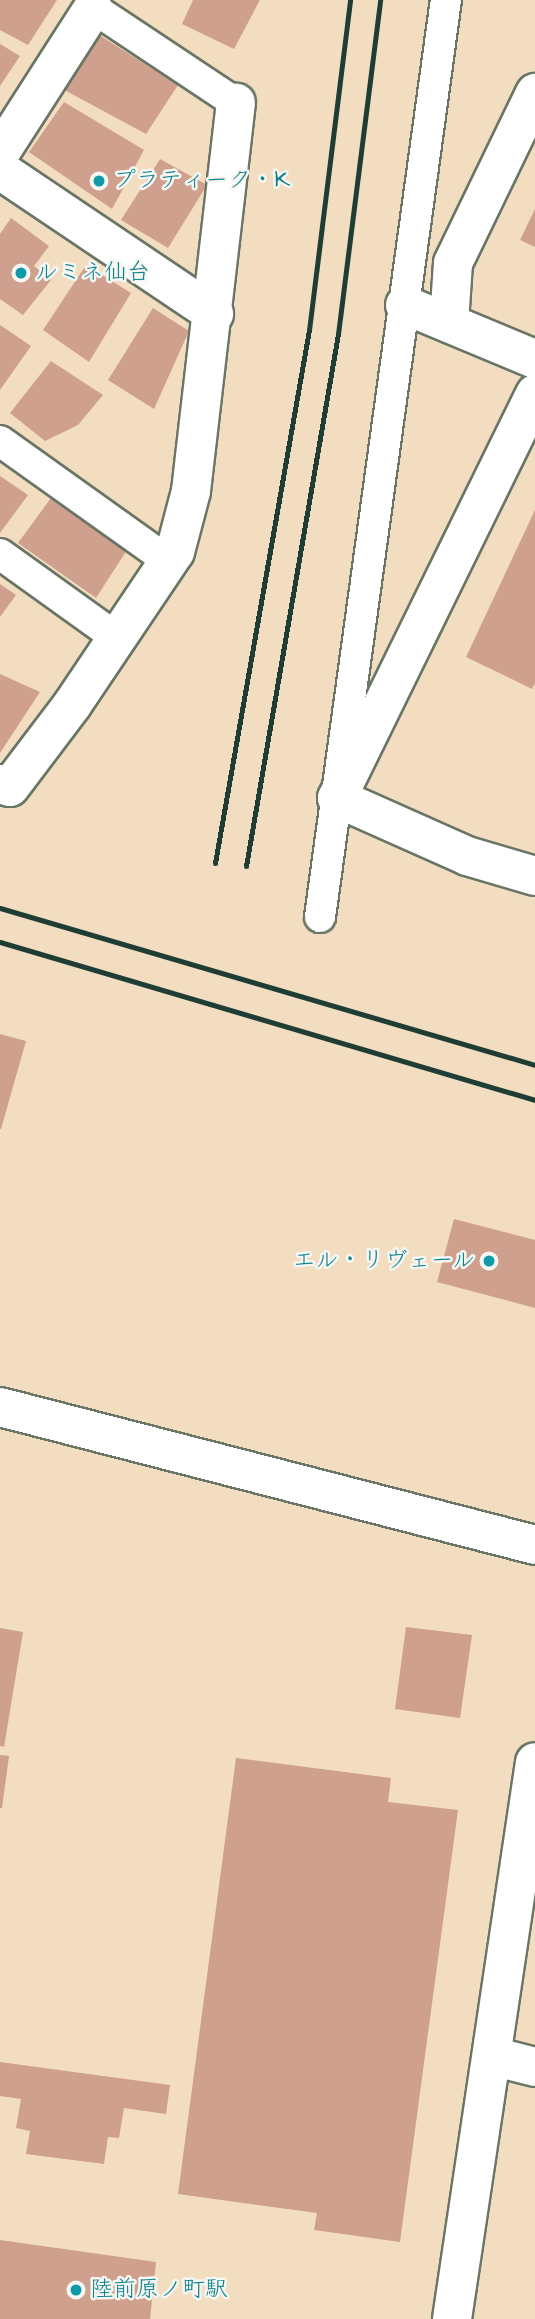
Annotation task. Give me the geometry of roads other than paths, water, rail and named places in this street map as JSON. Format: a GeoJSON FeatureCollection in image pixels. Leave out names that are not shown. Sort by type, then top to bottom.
{"type":"FeatureCollection","features":[{"type":"Feature","properties":{"kind":"street"},"geometry":{"type":"LineString","coordinates":[[0,153],[93,8]]}},
{"type":"Feature","properties":{"kind":"street"},"geometry":{"type":"LineString","coordinates":[[449,323],[453,263],[535,93]]}},
{"type":"Feature","properties":{"kind":"street"},"geometry":{"type":"LineString","coordinates":[[0,784],[10,787],[117,638],[168,561],[191,491],[214,314],[236,103]]}},
{"type":"Feature","properties":{"kind":"street"},"geometry":{"type":"LineString","coordinates":[[0,170],[214,314]]}},
{"type":"Feature","properties":{"kind":"street"},"geometry":{"type":"LineString","coordinates":[[405,305],[535,359]]}},
{"type":"Feature","properties":{"kind":"street"},"geometry":{"type":"LineString","coordinates":[[535,394],[337,798],[467,856],[535,876]]}},
{"type":"Feature","properties":{"kind":"street"},"geometry":{"type":"LineString","coordinates":[[0,1406],[535,1545]]}},
{"type":"Feature","properties":{"kind":"street"},"geometry":{"type":"LineString","coordinates":[[452,2319],[535,1762]]}},
{"type":"Feature","properties":{"kind":"street"},"geometry":{"type":"LineString","coordinates":[[492,2056],[535,2067]]}},
{"type":"Feature","properties":{"kind":"lane"},"geometry":{"type":"LineString","coordinates":[[320,917],[446,0]]}},
{"type":"Feature","properties":{"kind":"lane"},"geometry":{"type":"LineString","coordinates":[[93,8],[236,103]]}},
{"type":"Feature","properties":{"kind":"lane"},"geometry":{"type":"LineString","coordinates":[[0,441],[168,561]]}},
{"type":"Feature","properties":{"kind":"lane"},"geometry":{"type":"LineString","coordinates":[[0,554],[117,638]]}},
{"type":"Feature","properties":{"kind":"railway"},"geometry":{"type":"LineString","coordinates":[[215,863],[309,330],[350,0]]}},
{"type":"Feature","properties":{"kind":"railway"},"geometry":{"type":"LineString","coordinates":[[246,866],[338,334],[380,0]]}},
{"type":"Feature","properties":{"kind":"railway"},"geometry":{"type":"LineString","coordinates":[[0,908],[535,1065]]}},
{"type":"Feature","properties":{"kind":"railway"},"geometry":{"type":"LineString","coordinates":[[0,942],[535,1100]]}},
{"type":"Feature","properties":{"kind":"place","name":"プラティーク・K"},"geometry":{"type":"Point","coordinates":[99,181]}},
{"type":"Feature","properties":{"kind":"place","name":"ルミネ仙台"},"geometry":{"type":"Point","coordinates":[21,273]}},
{"type":"Feature","properties":{"kind":"place","name":"エル・リヴェール"},"geometry":{"type":"Point","coordinates":[489,1261]}},
{"type":"Feature","properties":{"kind":"place","name":"陸前原ノ町駅"},"geometry":{"type":"Point","coordinates":[76,2290]}}]}
